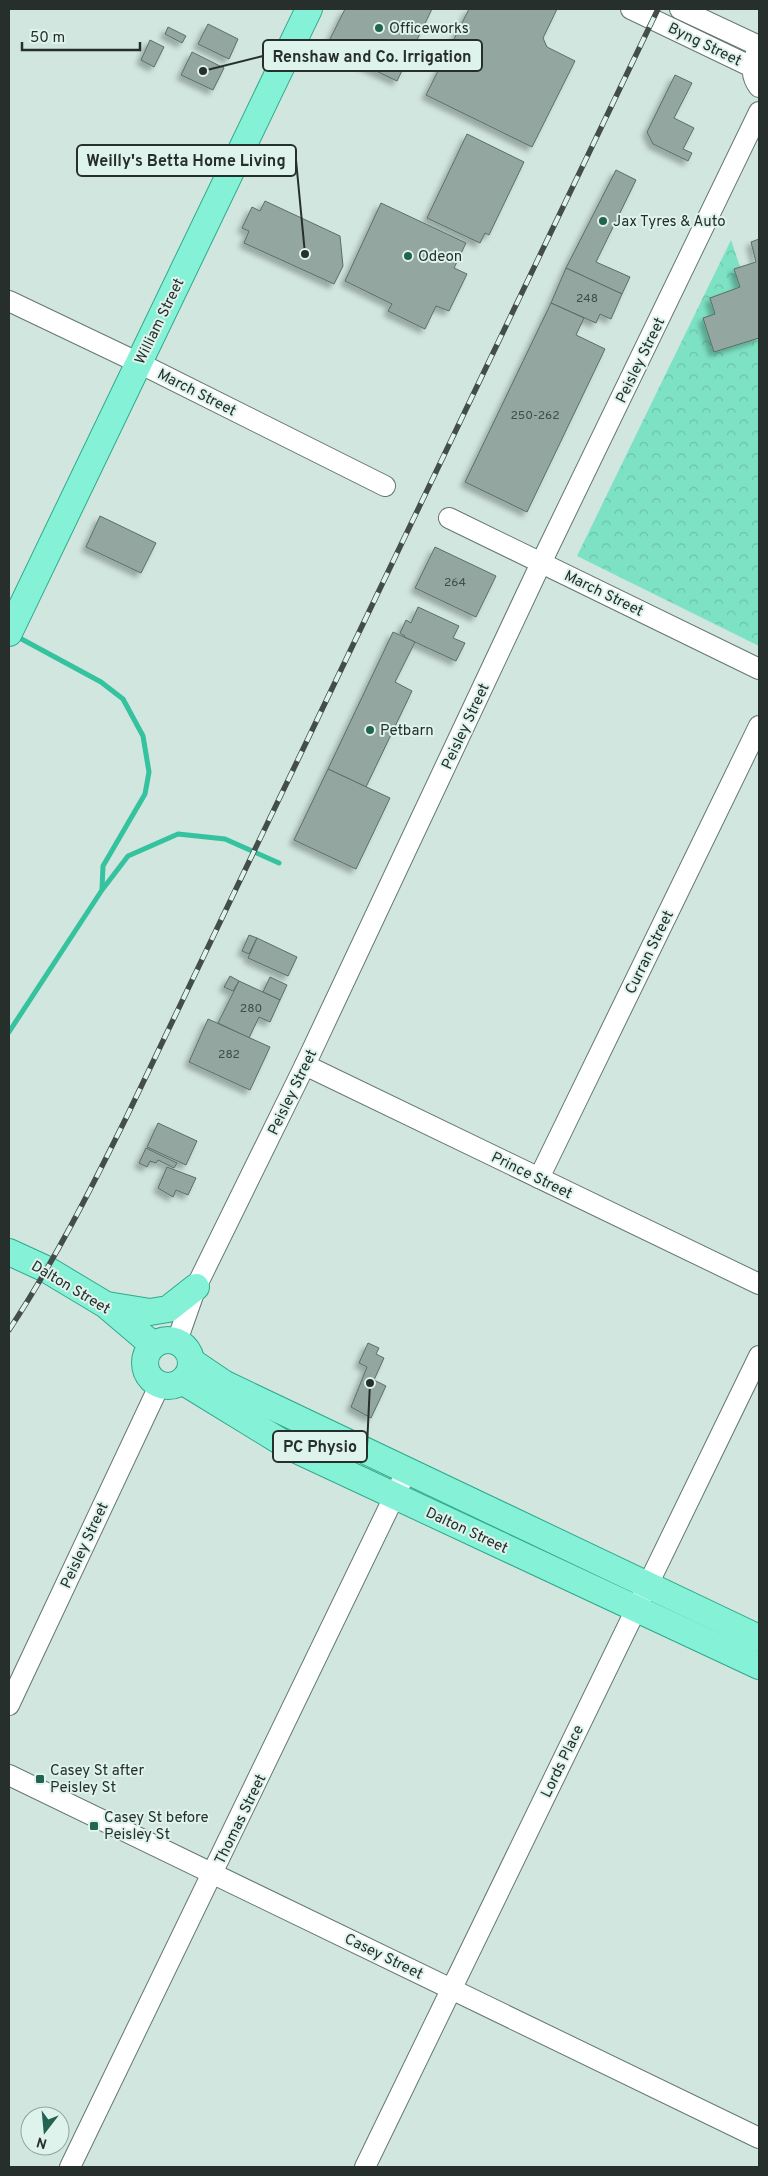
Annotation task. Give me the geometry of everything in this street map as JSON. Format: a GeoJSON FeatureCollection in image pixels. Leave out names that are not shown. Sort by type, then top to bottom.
{"type":"FeatureCollection","features":[{"type":"Feature","properties":{"kind":"main road","name":"William Street"},"geometry":{"type":"LineString","coordinates":[[13,625],[309,9]]}},
{"type":"Feature","properties":{"kind":"main road","name":"Dalton Street"},"geometry":{"type":"LineString","coordinates":[[9,1252],[46,1269],[106,1305],[172,1362],[288,1446],[759,1666]]}},
{"type":"Feature","properties":{"kind":"main road"},"geometry":{"type":"LineString","coordinates":[[106,1305],[150,1312],[168,1309],[196,1287]]}},
{"type":"Feature","properties":{"kind":"main road","name":"Dalton Street"},"geometry":{"type":"LineString","coordinates":[[172,1362],[226,1384],[759,1638]]}},
{"type":"Feature","properties":{"kind":"street","name":"Byng Street"},"geometry":{"type":"LineString","coordinates":[[631,9],[756,59]]}},
{"type":"Feature","properties":{"kind":"street","name":"Byng Street"},"geometry":{"type":"LineString","coordinates":[[680,9],[759,46]]}},
{"type":"Feature","properties":{"kind":"street"},"geometry":{"type":"LineString","coordinates":[[756,59],[753,75],[759,87]]}},
{"type":"Feature","properties":{"kind":"street","name":"Peisley Street"},"geometry":{"type":"LineString","coordinates":[[9,1705],[172,1362],[196,1287],[305,1065],[541,563],[759,112]]}},
{"type":"Feature","properties":{"kind":"street","name":"March Street"},"geometry":{"type":"LineString","coordinates":[[9,301],[139,363],[385,486]]}},
{"type":"Feature","properties":{"kind":"street","name":"March Street"},"geometry":{"type":"LineString","coordinates":[[449,518],[759,669]]}},
{"type":"Feature","properties":{"kind":"street","name":"Curran Street"},"geometry":{"type":"LineString","coordinates":[[539,1178],[759,726]]}},
{"type":"Feature","properties":{"kind":"street","name":"Prince Street"},"geometry":{"type":"LineString","coordinates":[[305,1065],[759,1284]]}},
{"type":"Feature","properties":{"kind":"street","name":"Lords Place"},"geometry":{"type":"LineString","coordinates":[[365,2167],[759,1356]]}},
{"type":"Feature","properties":{"kind":"street","name":"Thomas Street"},"geometry":{"type":"LineString","coordinates":[[70,2167],[407,1470]]}},
{"type":"Feature","properties":{"kind":"street","name":"Casey Street"},"geometry":{"type":"LineString","coordinates":[[9,1775],[759,2138]]}},
{"type":"Feature","properties":{"kind":"green space"},"geometry":{"type":"Polygon","coordinates":[[[731,240],[759,323],[759,646],[577,556],[731,240]]]}},
{"type":"Feature","properties":{"kind":"building","name":"Officeworks"},"geometry":{"type":"Polygon","coordinates":[[[345,9],[432,9],[397,81],[326,47],[345,9]]]}},
{"type":"Feature","properties":{"kind":"building"},"geometry":{"type":"Polygon","coordinates":[[[469,9],[557,9],[543,38],[547,47],[575,61],[532,147],[426,95],[469,9]]]}},
{"type":"Feature","properties":{"kind":"building"},"geometry":{"type":"Polygon","coordinates":[[[208,24],[238,39],[229,59],[198,44],[208,24]]]}},
{"type":"Feature","properties":{"kind":"building"},"geometry":{"type":"Polygon","coordinates":[[[168,27],[186,36],[182,43],[165,34],[168,27]]]}},
{"type":"Feature","properties":{"kind":"building"},"geometry":{"type":"Polygon","coordinates":[[[150,40],[164,47],[154,67],[141,60],[150,40]]]}},
{"type":"Feature","properties":{"kind":"building"},"geometry":{"type":"Polygon","coordinates":[[[192,52],[224,68],[213,90],[181,75],[192,52]]]}},
{"type":"Feature","properties":{"kind":"building"},"geometry":{"type":"Polygon","coordinates":[[[675,75],[692,83],[674,118],[694,128],[683,149],[692,153],[688,161],[653,144],[647,132],[675,75]]]}},
{"type":"Feature","properties":{"kind":"building"},"geometry":{"type":"Polygon","coordinates":[[[467,134],[524,162],[489,235],[485,233],[480,243],[427,218],[467,134]]]}},
{"type":"Feature","properties":{"kind":"building","name":"Jax Tyres & Auto"},"geometry":{"type":"Polygon","coordinates":[[[616,170],[636,180],[596,262],[630,277],[622,294],[566,268],[616,170]]]}},
{"type":"Feature","properties":{"kind":"building"},"geometry":{"type":"Polygon","coordinates":[[[265,201],[340,236],[343,266],[334,284],[244,243],[249,231],[242,228],[252,207],[260,211],[265,201]]]}},
{"type":"Feature","properties":{"kind":"building","name":"Odeon"},"geometry":{"type":"Polygon","coordinates":[[[381,203],[466,243],[454,268],[467,274],[449,311],[436,306],[425,329],[388,311],[392,304],[345,281],[381,203]]]}},
{"type":"Feature","properties":{"kind":"building"},"geometry":{"type":"Polygon","coordinates":[[[759,239],[759,338],[714,352],[703,318],[715,314],[710,298],[740,287],[734,269],[756,262],[751,242],[759,239]]]}},
{"type":"Feature","properties":{"kind":"building"},"geometry":{"type":"Polygon","coordinates":[[[566,268],[622,294],[611,319],[600,314],[596,323],[551,303],[566,268]]]}},
{"type":"Feature","properties":{"kind":"building"},"geometry":{"type":"Polygon","coordinates":[[[551,303],[584,318],[576,335],[605,349],[527,512],[465,482],[551,303]]]}},
{"type":"Feature","properties":{"kind":"building"},"geometry":{"type":"Polygon","coordinates":[[[100,516],[156,543],[141,573],[86,547],[100,516]]]}},
{"type":"Feature","properties":{"kind":"building"},"geometry":{"type":"Polygon","coordinates":[[[435,547],[496,576],[476,617],[415,588],[435,547]]]}},
{"type":"Feature","properties":{"kind":"building"},"geometry":{"type":"Polygon","coordinates":[[[418,607],[459,626],[453,638],[465,643],[456,661],[404,637],[400,633],[406,620],[411,623],[418,607]]]}},
{"type":"Feature","properties":{"kind":"building","name":"Petbarn"},"geometry":{"type":"Polygon","coordinates":[[[393,632],[415,642],[395,682],[412,691],[366,787],[328,769],[393,632]]]}},
{"type":"Feature","properties":{"kind":"building"},"geometry":{"type":"Polygon","coordinates":[[[328,769],[390,798],[356,869],[294,840],[328,769]]]}},
{"type":"Feature","properties":{"kind":"building"},"geometry":{"type":"Polygon","coordinates":[[[249,935],[257,938],[249,954],[242,951],[249,935]]]}},
{"type":"Feature","properties":{"kind":"building"},"geometry":{"type":"Polygon","coordinates":[[[257,938],[297,957],[288,976],[248,958],[257,938]]]}},
{"type":"Feature","properties":{"kind":"building"},"geometry":{"type":"Polygon","coordinates":[[[230,976],[239,981],[233,991],[224,987],[230,976]]]}},
{"type":"Feature","properties":{"kind":"building"},"geometry":{"type":"Polygon","coordinates":[[[270,977],[287,985],[280,1000],[263,992],[270,977]]]}},
{"type":"Feature","properties":{"kind":"building"},"geometry":{"type":"Polygon","coordinates":[[[239,981],[280,1000],[270,1022],[259,1017],[249,1038],[218,1023],[239,981]]]}},
{"type":"Feature","properties":{"kind":"building"},"geometry":{"type":"Polygon","coordinates":[[[208,1019],[270,1047],[250,1090],[189,1062],[208,1019]]]}},
{"type":"Feature","properties":{"kind":"building"},"geometry":{"type":"Polygon","coordinates":[[[158,1123],[197,1141],[186,1165],[147,1147],[158,1123]]]}},
{"type":"Feature","properties":{"kind":"building"},"geometry":{"type":"Polygon","coordinates":[[[146,1148],[177,1163],[174,1168],[158,1160],[156,1163],[150,1161],[147,1167],[139,1163],[146,1148]]]}},
{"type":"Feature","properties":{"kind":"building"},"geometry":{"type":"Polygon","coordinates":[[[167,1167],[196,1178],[188,1195],[176,1190],[173,1197],[158,1188],[167,1167]]]}},
{"type":"Feature","properties":{"kind":"building"},"geometry":{"type":"Polygon","coordinates":[[[368,1343],[379,1348],[376,1354],[384,1358],[374,1380],[386,1386],[371,1418],[351,1407],[367,1367],[359,1363],[368,1343]]]}},
{"type":"Feature","properties":{"kind":"waterway"},"geometry":{"type":"LineString","coordinates":[[16,636],[101,682],[123,699],[143,736],[149,772],[145,794],[103,866],[102,889]]}},
{"type":"Feature","properties":{"kind":"waterway"},"geometry":{"type":"LineString","coordinates":[[9,1032],[102,890],[128,856],[178,834],[225,839],[279,863]]}},
{"type":"Feature","properties":{"kind":"railway"},"geometry":{"type":"LineString","coordinates":[[9,1330],[57,1252],[127,1116],[658,9]]}},
{"type":"Feature","properties":{"kind":"place","name":"Officeworks"},"geometry":{"type":"Point","coordinates":[379,28]}},
{"type":"Feature","properties":{"kind":"place","name":"Renshaw and Co. Irrigation"},"geometry":{"type":"Point","coordinates":[203,71]}},
{"type":"Feature","properties":{"kind":"place","name":"Jax Tyres & Auto"},"geometry":{"type":"Point","coordinates":[603,221]}},
{"type":"Feature","properties":{"kind":"place","name":"Weilly's Betta Home Living"},"geometry":{"type":"Point","coordinates":[305,254]}},
{"type":"Feature","properties":{"kind":"place","name":"Odeon"},"geometry":{"type":"Point","coordinates":[408,256]}},
{"type":"Feature","properties":{"kind":"place","name":"Petbarn"},"geometry":{"type":"Point","coordinates":[370,730]}},
{"type":"Feature","properties":{"kind":"place","name":"PC Physio"},"geometry":{"type":"Point","coordinates":[370,1383]}},
{"type":"Feature","properties":{"kind":"place","name":"Casey St after Peisley St"},"geometry":{"type":"Point","coordinates":[40,1779]}},
{"type":"Feature","properties":{"kind":"place","name":"Casey St before Peisley St"},"geometry":{"type":"Point","coordinates":[94,1826]}}]}
